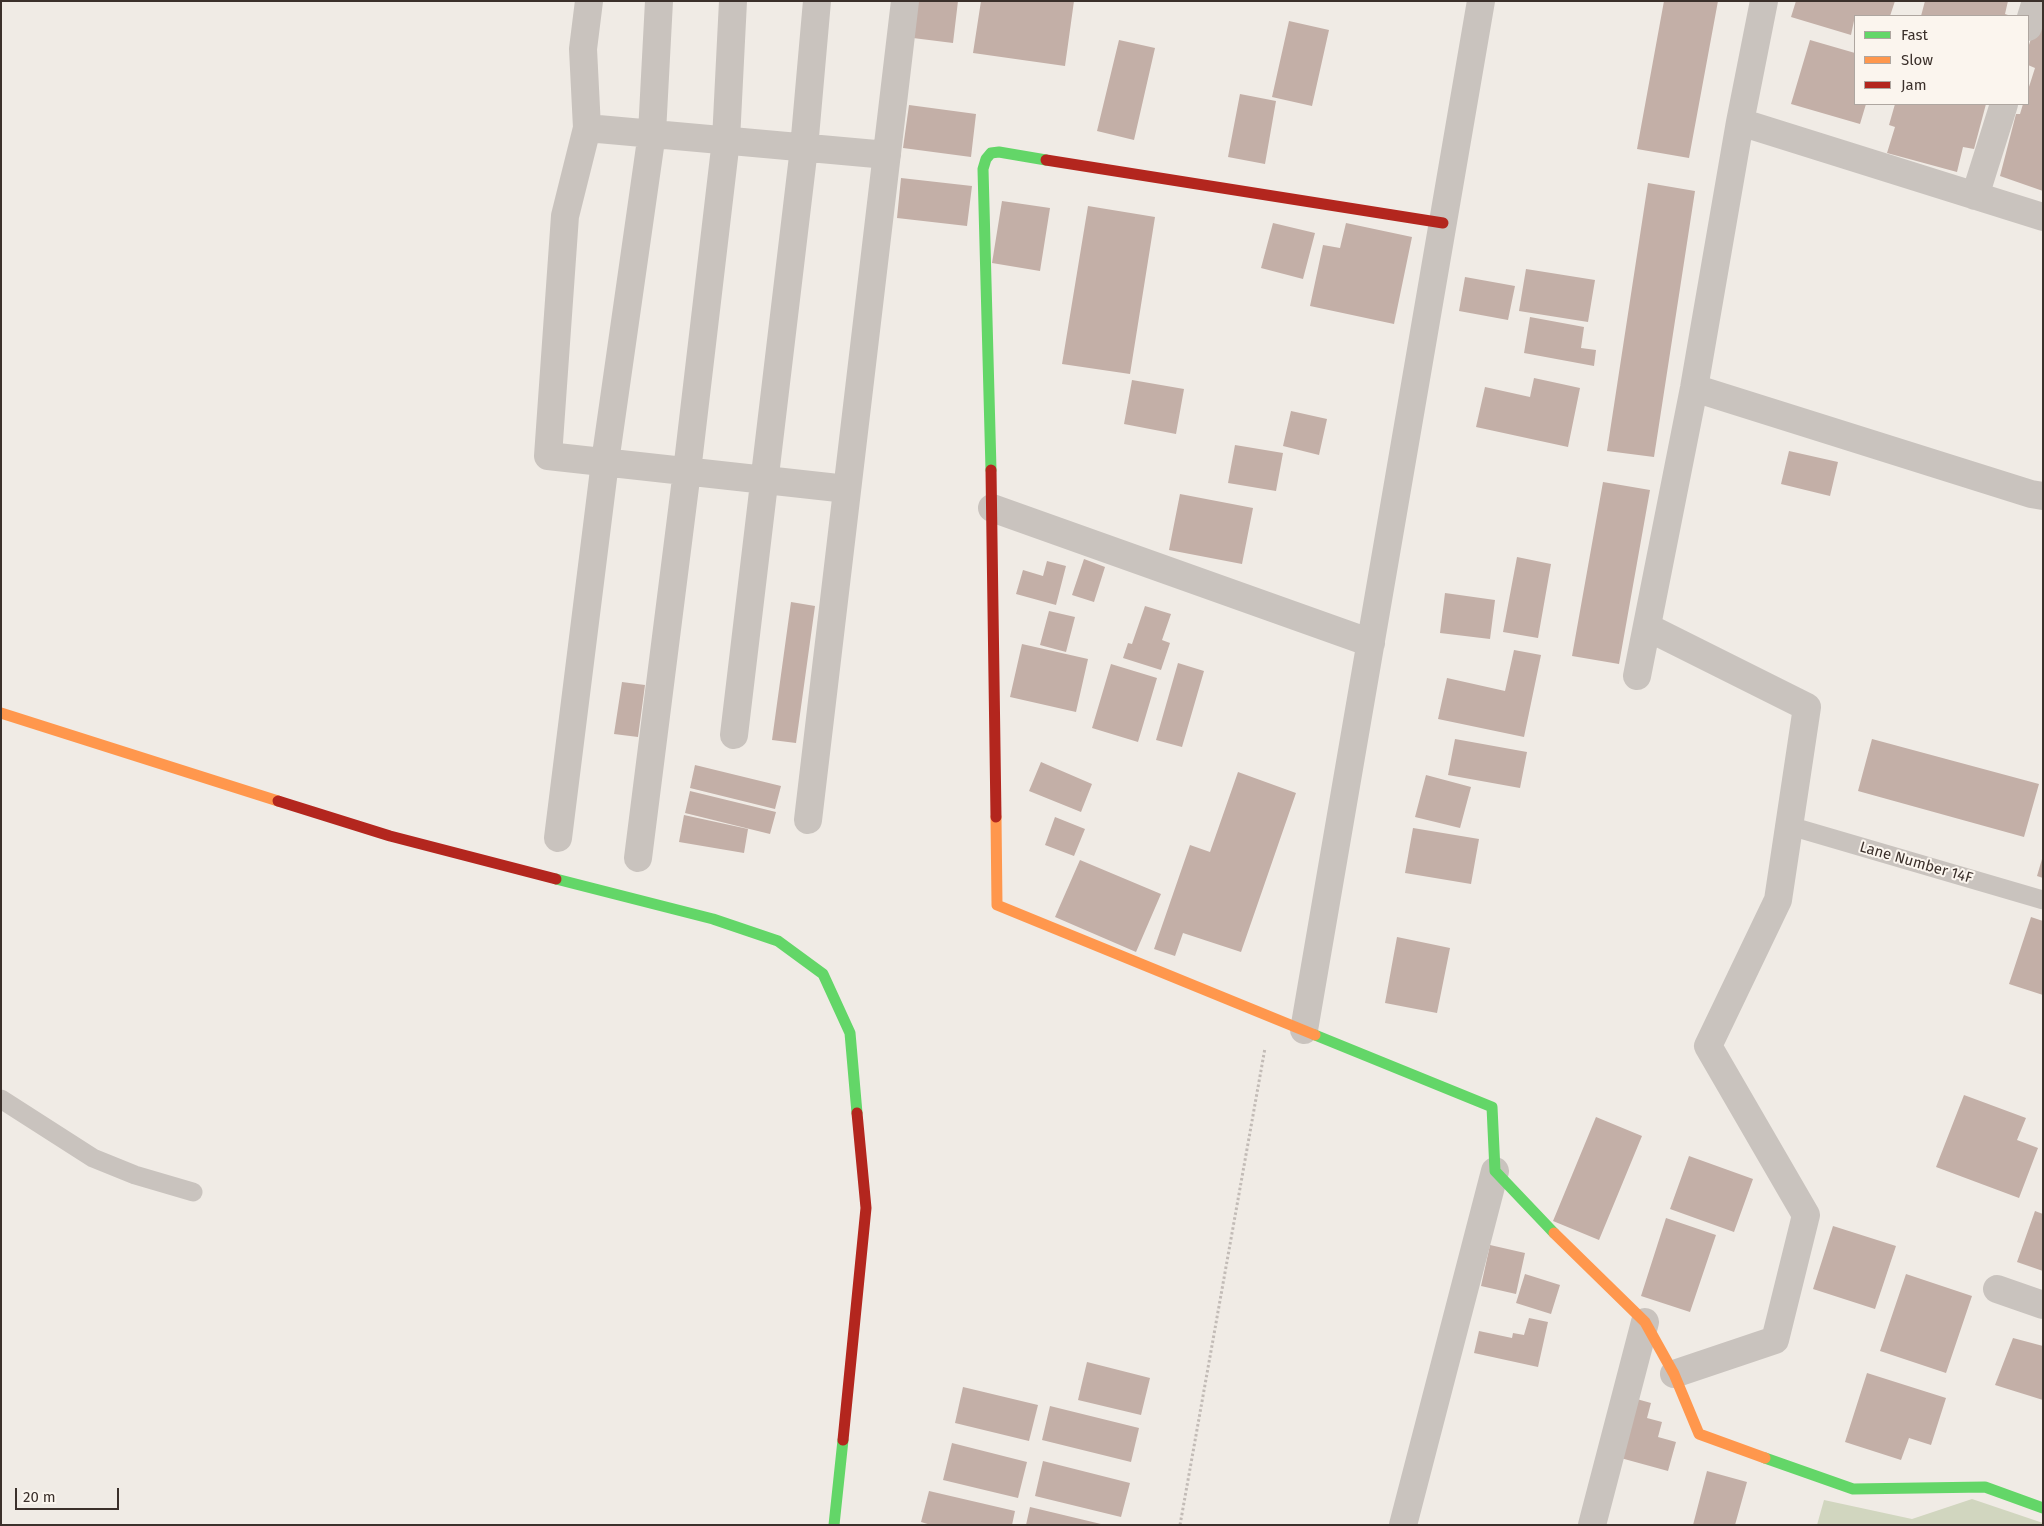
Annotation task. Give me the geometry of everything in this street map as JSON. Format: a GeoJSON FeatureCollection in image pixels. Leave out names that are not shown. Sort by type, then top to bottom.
{"type":"FeatureCollection","features":[{"type":"Feature","properties":{"kind":"street"},"geometry":{"type":"LineString","coordinates":[[590,1],[583,49],[587,128],[565,216],[548,456],[847,488]]}},
{"type":"Feature","properties":{"kind":"street"},"geometry":{"type":"LineString","coordinates":[[558,838],[605,462],[652,133],[658,1]]}},
{"type":"Feature","properties":{"kind":"street"},"geometry":{"type":"LineString","coordinates":[[638,858],[687,471],[726,140],[733,1]]}},
{"type":"Feature","properties":{"kind":"street"},"geometry":{"type":"LineString","coordinates":[[734,735],[804,148],[817,1]]}},
{"type":"Feature","properties":{"kind":"street"},"geometry":{"type":"LineString","coordinates":[[808,820],[905,1]]}},
{"type":"Feature","properties":{"kind":"street"},"geometry":{"type":"LineString","coordinates":[[1304,1030],[1481,1]]}},
{"type":"Feature","properties":{"kind":"street"},"geometry":{"type":"LineString","coordinates":[[1637,676],[1694,388],[1740,122],[1764,1]]}},
{"type":"Feature","properties":{"kind":"street"},"geometry":{"type":"LineString","coordinates":[[2029,24],[2036,1]]}},
{"type":"Feature","properties":{"kind":"street"},"geometry":{"type":"LineString","coordinates":[[1976,196],[2004,105]]}},
{"type":"Feature","properties":{"kind":"street"},"geometry":{"type":"LineString","coordinates":[[1740,122],[2043,217]]}},
{"type":"Feature","properties":{"kind":"street"},"geometry":{"type":"LineString","coordinates":[[587,128],[887,155]]}},
{"type":"Feature","properties":{"kind":"street"},"geometry":{"type":"LineString","coordinates":[[1403,1525],[1495,1171],[1492,1107],[997,905],[992,508],[983,169],[986,158],[991,153],[1008,153],[1443,223]]}},
{"type":"Feature","properties":{"kind":"street"},"geometry":{"type":"LineString","coordinates":[[1694,388],[2043,496]]}},
{"type":"Feature","properties":{"kind":"street"},"geometry":{"type":"LineString","coordinates":[[992,508],[1371,643]]}},
{"type":"Feature","properties":{"kind":"street"},"geometry":{"type":"LineString","coordinates":[[1646,627],[1807,707],[1778,900],[1708,1046],[1806,1215],[1775,1340],[1674,1374]]}},
{"type":"Feature","properties":{"kind":"street"},"geometry":{"type":"LineString","coordinates":[[1,713],[390,836],[713,919],[778,941],[823,974],[850,1033],[866,1208],[834,1525]]}},
{"type":"Feature","properties":{"kind":"street"},"geometry":{"type":"LineString","coordinates":[[1495,1171],[1539,1218],[1645,1322],[1674,1374],[1699,1434],[1853,1489],[1985,1487],[2043,1508]]}},
{"type":"Feature","properties":{"kind":"street"},"geometry":{"type":"LineString","coordinates":[[1997,1290],[2043,1305]]}},
{"type":"Feature","properties":{"kind":"street"},"geometry":{"type":"LineString","coordinates":[[1592,1525],[1645,1322]]}},
{"type":"Feature","properties":{"kind":"lane","name":"Lane Number 14F"},"geometry":{"type":"LineString","coordinates":[[1790,826],[2043,900]]}},
{"type":"Feature","properties":{"kind":"lane"},"geometry":{"type":"LineString","coordinates":[[1,1099],[93,1158],[135,1175],[193,1192]]}},
{"type":"Feature","properties":{"kind":"path"},"geometry":{"type":"LineString","coordinates":[[1180,1525],[1271,1017]]}},
{"type":"Feature","properties":{"kind":"green space"},"geometry":{"type":"Polygon","coordinates":[[[1972,1499],[2043,1523],[2043,1525],[1817,1525],[1824,1500],[1912,1519],[1972,1499]]]}},
{"type":"Feature","properties":{"kind":"building"},"geometry":{"type":"Polygon","coordinates":[[[910,1],[958,1],[953,43],[905,37],[910,1]]]}},
{"type":"Feature","properties":{"kind":"building"},"geometry":{"type":"Polygon","coordinates":[[[981,1],[1074,1],[1065,66],[973,53],[981,1]]]}},
{"type":"Feature","properties":{"kind":"building"},"geometry":{"type":"Polygon","coordinates":[[[1664,1],[1718,1],[1689,158],[1637,149],[1664,1]]]}},
{"type":"Feature","properties":{"kind":"building"},"geometry":{"type":"Polygon","coordinates":[[[1796,1],[1895,1],[1890,15],[1854,15],[1851,35],[1791,17],[1796,1]]]}},
{"type":"Feature","properties":{"kind":"building"},"geometry":{"type":"Polygon","coordinates":[[[1925,1],[2008,1],[2005,14],[2008,15],[1921,15],[1925,1]]]}},
{"type":"Feature","properties":{"kind":"building"},"geometry":{"type":"Polygon","coordinates":[[[2043,4],[2043,191],[2000,176],[2016,114],[2020,114],[2023,105],[2029,105],[2029,87],[2035,68],[2029,65],[2029,45],[2043,4]]]}},
{"type":"Feature","properties":{"kind":"building"},"geometry":{"type":"Polygon","coordinates":[[[1289,21],[1329,30],[1312,106],[1272,97],[1289,21]]]}},
{"type":"Feature","properties":{"kind":"building"},"geometry":{"type":"Polygon","coordinates":[[[1119,40],[1155,48],[1134,140],[1097,131],[1119,40]]]}},
{"type":"Feature","properties":{"kind":"building"},"geometry":{"type":"Polygon","coordinates":[[[1810,40],[1854,53],[1854,105],[1866,105],[1860,124],[1791,104],[1810,40]]]}},
{"type":"Feature","properties":{"kind":"building"},"geometry":{"type":"Polygon","coordinates":[[[1240,94],[1276,101],[1265,164],[1228,157],[1240,94]]]}},
{"type":"Feature","properties":{"kind":"building"},"geometry":{"type":"Polygon","coordinates":[[[909,105],[976,114],[971,157],[903,148],[909,105]]]}},
{"type":"Feature","properties":{"kind":"building"},"geometry":{"type":"Polygon","coordinates":[[[1895,105],[1986,105],[1974,149],[1963,147],[1957,172],[1887,153],[1895,127],[1889,125],[1895,105]]]}},
{"type":"Feature","properties":{"kind":"building"},"geometry":{"type":"Polygon","coordinates":[[[901,178],[972,186],[967,226],[897,218],[901,178]]]}},
{"type":"Feature","properties":{"kind":"building"},"geometry":{"type":"Polygon","coordinates":[[[1648,183],[1695,191],[1654,457],[1607,451],[1648,183]]]}},
{"type":"Feature","properties":{"kind":"building"},"geometry":{"type":"Polygon","coordinates":[[[1002,201],[1050,208],[1040,271],[992,263],[1002,201]]]}},
{"type":"Feature","properties":{"kind":"building"},"geometry":{"type":"Polygon","coordinates":[[[1088,206],[1155,217],[1130,374],[1062,364],[1088,206]]]}},
{"type":"Feature","properties":{"kind":"building"},"geometry":{"type":"Polygon","coordinates":[[[1273,223],[1315,233],[1303,279],[1261,268],[1273,223]]]}},
{"type":"Feature","properties":{"kind":"building"},"geometry":{"type":"Polygon","coordinates":[[[1346,223],[1412,237],[1394,324],[1310,306],[1323,245],[1340,248],[1346,223]]]}},
{"type":"Feature","properties":{"kind":"building"},"geometry":{"type":"Polygon","coordinates":[[[1526,269],[1595,280],[1588,322],[1519,311],[1526,269]]]}},
{"type":"Feature","properties":{"kind":"building"},"geometry":{"type":"Polygon","coordinates":[[[1465,277],[1515,286],[1508,320],[1459,311],[1465,277]]]}},
{"type":"Feature","properties":{"kind":"building"},"geometry":{"type":"Polygon","coordinates":[[[1530,317],[1584,327],[1581,348],[1596,350],[1594,366],[1524,353],[1530,317]]]}},
{"type":"Feature","properties":{"kind":"building"},"geometry":{"type":"Polygon","coordinates":[[[1534,378],[1580,388],[1568,447],[1476,427],[1485,387],[1530,397],[1534,378]]]}},
{"type":"Feature","properties":{"kind":"building"},"geometry":{"type":"Polygon","coordinates":[[[1132,380],[1184,389],[1176,434],[1124,424],[1132,380]]]}},
{"type":"Feature","properties":{"kind":"building"},"geometry":{"type":"Polygon","coordinates":[[[1291,411],[1327,419],[1319,455],[1283,446],[1291,411]]]}},
{"type":"Feature","properties":{"kind":"building"},"geometry":{"type":"Polygon","coordinates":[[[1235,445],[1283,453],[1276,491],[1228,483],[1235,445]]]}},
{"type":"Feature","properties":{"kind":"building"},"geometry":{"type":"Polygon","coordinates":[[[1789,451],[1838,462],[1830,496],[1781,484],[1789,451]]]}},
{"type":"Feature","properties":{"kind":"building"},"geometry":{"type":"Polygon","coordinates":[[[1603,482],[1650,490],[1619,664],[1572,656],[1603,482]]]}},
{"type":"Feature","properties":{"kind":"building"},"geometry":{"type":"Polygon","coordinates":[[[1180,494],[1253,508],[1242,564],[1169,550],[1180,494]]]}},
{"type":"Feature","properties":{"kind":"building"},"geometry":{"type":"Polygon","coordinates":[[[1517,557],[1551,564],[1538,638],[1503,632],[1517,557]]]}},
{"type":"Feature","properties":{"kind":"building"},"geometry":{"type":"Polygon","coordinates":[[[1084,559],[1105,567],[1094,602],[1072,595],[1084,559]]]}},
{"type":"Feature","properties":{"kind":"building"},"geometry":{"type":"Polygon","coordinates":[[[1047,561],[1066,566],[1056,605],[1016,594],[1023,570],[1043,576],[1047,561]]]}},
{"type":"Feature","properties":{"kind":"building"},"geometry":{"type":"Polygon","coordinates":[[[1445,593],[1495,600],[1490,639],[1440,633],[1445,593]]]}},
{"type":"Feature","properties":{"kind":"building"},"geometry":{"type":"Polygon","coordinates":[[[791,602],[815,606],[796,743],[772,740],[791,602]]]}},
{"type":"Feature","properties":{"kind":"building"},"geometry":{"type":"Polygon","coordinates":[[[1145,606],[1171,614],[1162,640],[1170,643],[1161,670],[1123,658],[1128,643],[1132,644],[1145,606]]]}},
{"type":"Feature","properties":{"kind":"building"},"geometry":{"type":"Polygon","coordinates":[[[1049,611],[1075,617],[1066,652],[1040,645],[1049,611]]]}},
{"type":"Feature","properties":{"kind":"building"},"geometry":{"type":"Polygon","coordinates":[[[1022,644],[1088,659],[1076,712],[1010,697],[1022,644]]]}},
{"type":"Feature","properties":{"kind":"building"},"geometry":{"type":"Polygon","coordinates":[[[1514,650],[1541,655],[1524,737],[1438,719],[1447,678],[1505,691],[1514,650]]]}},
{"type":"Feature","properties":{"kind":"building"},"geometry":{"type":"Polygon","coordinates":[[[1178,663],[1204,671],[1182,747],[1156,740],[1178,663]]]}},
{"type":"Feature","properties":{"kind":"building"},"geometry":{"type":"Polygon","coordinates":[[[1111,664],[1157,678],[1138,742],[1092,728],[1111,664]]]}},
{"type":"Feature","properties":{"kind":"building"},"geometry":{"type":"Polygon","coordinates":[[[622,682],[645,685],[638,737],[614,734],[622,682]]]}},
{"type":"Feature","properties":{"kind":"building"},"geometry":{"type":"Polygon","coordinates":[[[1455,739],[1527,752],[1520,788],[1448,775],[1455,739]]]}},
{"type":"Feature","properties":{"kind":"building"},"geometry":{"type":"Polygon","coordinates":[[[1872,739],[2039,784],[2024,837],[1858,791],[1872,739]]]}},
{"type":"Feature","properties":{"kind":"building"},"geometry":{"type":"Polygon","coordinates":[[[1041,762],[1092,784],[1081,812],[1029,791],[1041,762]]]}},
{"type":"Feature","properties":{"kind":"building"},"geometry":{"type":"Polygon","coordinates":[[[695,765],[781,786],[775,809],[690,788],[695,765]]]}},
{"type":"Feature","properties":{"kind":"building"},"geometry":{"type":"Polygon","coordinates":[[[1238,772],[1296,793],[1241,952],[1183,933],[1175,956],[1154,949],[1190,845],[1210,852],[1238,772]]]}},
{"type":"Feature","properties":{"kind":"building"},"geometry":{"type":"Polygon","coordinates":[[[1426,775],[1471,787],[1460,828],[1415,817],[1426,775]]]}},
{"type":"Feature","properties":{"kind":"building"},"geometry":{"type":"Polygon","coordinates":[[[690,791],[776,812],[770,834],[685,813],[690,791]]]}},
{"type":"Feature","properties":{"kind":"building"},"geometry":{"type":"Polygon","coordinates":[[[684,815],[748,829],[744,853],[679,842],[684,815]]]}},
{"type":"Feature","properties":{"kind":"building"},"geometry":{"type":"Polygon","coordinates":[[[1055,817],[1085,829],[1074,856],[1045,845],[1055,817]]]}},
{"type":"Feature","properties":{"kind":"building"},"geometry":{"type":"Polygon","coordinates":[[[1413,828],[1479,839],[1471,884],[1405,873],[1413,828]]]}},
{"type":"Feature","properties":{"kind":"building"},"geometry":{"type":"Polygon","coordinates":[[[2043,859],[2043,878],[2037,876],[2043,859]]]}},
{"type":"Feature","properties":{"kind":"building"},"geometry":{"type":"Polygon","coordinates":[[[1080,860],[1161,894],[1136,952],[1055,917],[1080,860]]]}},
{"type":"Feature","properties":{"kind":"building"},"geometry":{"type":"Polygon","coordinates":[[[2031,917],[2043,921],[2043,995],[2009,984],[2031,917]]]}},
{"type":"Feature","properties":{"kind":"building"},"geometry":{"type":"Polygon","coordinates":[[[1397,937],[1450,948],[1437,1013],[1385,1003],[1397,937]]]}},
{"type":"Feature","properties":{"kind":"building"},"geometry":{"type":"Polygon","coordinates":[[[1964,1095],[2026,1118],[2017,1140],[2038,1148],[2019,1198],[1936,1167],[1964,1095]]]}},
{"type":"Feature","properties":{"kind":"building"},"geometry":{"type":"Polygon","coordinates":[[[1596,1117],[1642,1136],[1599,1240],[1553,1221],[1596,1117]]]}},
{"type":"Feature","properties":{"kind":"building"},"geometry":{"type":"Polygon","coordinates":[[[1689,1156],[1753,1179],[1734,1232],[1670,1209],[1689,1156]]]}},
{"type":"Feature","properties":{"kind":"building"},"geometry":{"type":"Polygon","coordinates":[[[2035,1211],[2043,1214],[2043,1271],[2017,1262],[2035,1211]]]}},
{"type":"Feature","properties":{"kind":"building"},"geometry":{"type":"Polygon","coordinates":[[[1666,1218],[1716,1235],[1690,1312],[1641,1296],[1666,1218]]]}},
{"type":"Feature","properties":{"kind":"building"},"geometry":{"type":"Polygon","coordinates":[[[1833,1226],[1896,1246],[1875,1309],[1813,1289],[1833,1226]]]}},
{"type":"Feature","properties":{"kind":"building"},"geometry":{"type":"Polygon","coordinates":[[[1490,1245],[1525,1253],[1516,1294],[1481,1286],[1490,1245]]]}},
{"type":"Feature","properties":{"kind":"building"},"geometry":{"type":"Polygon","coordinates":[[[1525,1274],[1560,1285],[1551,1314],[1516,1303],[1525,1274]]]}},
{"type":"Feature","properties":{"kind":"building"},"geometry":{"type":"Polygon","coordinates":[[[1906,1274],[1972,1296],[1946,1373],[1880,1351],[1906,1274]]]}},
{"type":"Feature","properties":{"kind":"building"},"geometry":{"type":"Polygon","coordinates":[[[1529,1318],[1548,1322],[1538,1367],[1474,1353],[1479,1331],[1512,1338],[1513,1333],[1524,1335],[1529,1318]]]}},
{"type":"Feature","properties":{"kind":"building"},"geometry":{"type":"Polygon","coordinates":[[[2013,1338],[2043,1346],[2043,1400],[1995,1385],[2013,1338]]]}},
{"type":"Feature","properties":{"kind":"building"},"geometry":{"type":"Polygon","coordinates":[[[1087,1362],[1150,1378],[1141,1415],[1078,1400],[1087,1362]]]}},
{"type":"Feature","properties":{"kind":"building"},"geometry":{"type":"Polygon","coordinates":[[[1867,1373],[1946,1398],[1931,1445],[1909,1438],[1901,1460],[1845,1442],[1867,1373]]]}},
{"type":"Feature","properties":{"kind":"building"},"geometry":{"type":"Polygon","coordinates":[[[963,1387],[1038,1405],[1029,1441],[955,1423],[963,1387]]]}},
{"type":"Feature","properties":{"kind":"building"},"geometry":{"type":"Polygon","coordinates":[[[1633,1398],[1651,1403],[1647,1418],[1662,1422],[1658,1437],[1676,1442],[1668,1471],[1617,1457],[1633,1398]]]}},
{"type":"Feature","properties":{"kind":"building"},"geometry":{"type":"Polygon","coordinates":[[[1050,1406],[1139,1428],[1131,1462],[1042,1440],[1050,1406]]]}},
{"type":"Feature","properties":{"kind":"building"},"geometry":{"type":"Polygon","coordinates":[[[952,1443],[1027,1462],[1018,1498],[943,1480],[952,1443]]]}},
{"type":"Feature","properties":{"kind":"building"},"geometry":{"type":"Polygon","coordinates":[[[1043,1461],[1130,1483],[1121,1517],[1035,1496],[1043,1461]]]}},
{"type":"Feature","properties":{"kind":"building"},"geometry":{"type":"Polygon","coordinates":[[[1707,1471],[1747,1482],[1735,1525],[1693,1525],[1707,1471]]]}},
{"type":"Feature","properties":{"kind":"building"},"geometry":{"type":"Polygon","coordinates":[[[929,1491],[1015,1511],[1012,1525],[931,1525],[921,1522],[929,1491]]]}},
{"type":"Feature","properties":{"kind":"building"},"geometry":{"type":"Polygon","coordinates":[[[1030,1507],[1101,1524],[1101,1525],[1026,1525],[1030,1507]]]}},
{"type":"Feature","properties":{"kind":"traffic: fast"},"geometry":{"type":"LineString","coordinates":[[991,470],[983,169],[986,159],[991,153],[999,152],[1046,160]]}},
{"type":"Feature","properties":{"kind":"traffic: fast"},"geometry":{"type":"LineString","coordinates":[[556,879],[713,919],[778,941],[823,974],[850,1033],[857,1113]]}},
{"type":"Feature","properties":{"kind":"traffic: fast"},"geometry":{"type":"LineString","coordinates":[[1315,1035],[1492,1107],[1495,1171],[1554,1233]]}},
{"type":"Feature","properties":{"kind":"traffic: fast"},"geometry":{"type":"LineString","coordinates":[[834,1525],[843,1440]]}},
{"type":"Feature","properties":{"kind":"traffic: fast"},"geometry":{"type":"LineString","coordinates":[[1765,1458],[1853,1489],[1985,1487],[2043,1508]]}},
{"type":"Feature","properties":{"kind":"traffic: slow"},"geometry":{"type":"LineString","coordinates":[[1,713],[278,801]]}},
{"type":"Feature","properties":{"kind":"traffic: slow"},"geometry":{"type":"LineString","coordinates":[[996,817],[997,905],[1315,1035]]}},
{"type":"Feature","properties":{"kind":"traffic: slow"},"geometry":{"type":"LineString","coordinates":[[1554,1233],[1645,1322],[1674,1374],[1699,1434],[1765,1458]]}},
{"type":"Feature","properties":{"kind":"traffic: jam"},"geometry":{"type":"LineString","coordinates":[[1046,160],[1443,223]]}},
{"type":"Feature","properties":{"kind":"traffic: jam"},"geometry":{"type":"LineString","coordinates":[[991,470],[996,817]]}},
{"type":"Feature","properties":{"kind":"traffic: jam"},"geometry":{"type":"LineString","coordinates":[[278,801],[390,836],[556,879]]}},
{"type":"Feature","properties":{"kind":"traffic: jam"},"geometry":{"type":"LineString","coordinates":[[843,1440],[866,1208],[857,1113]]}}]}
